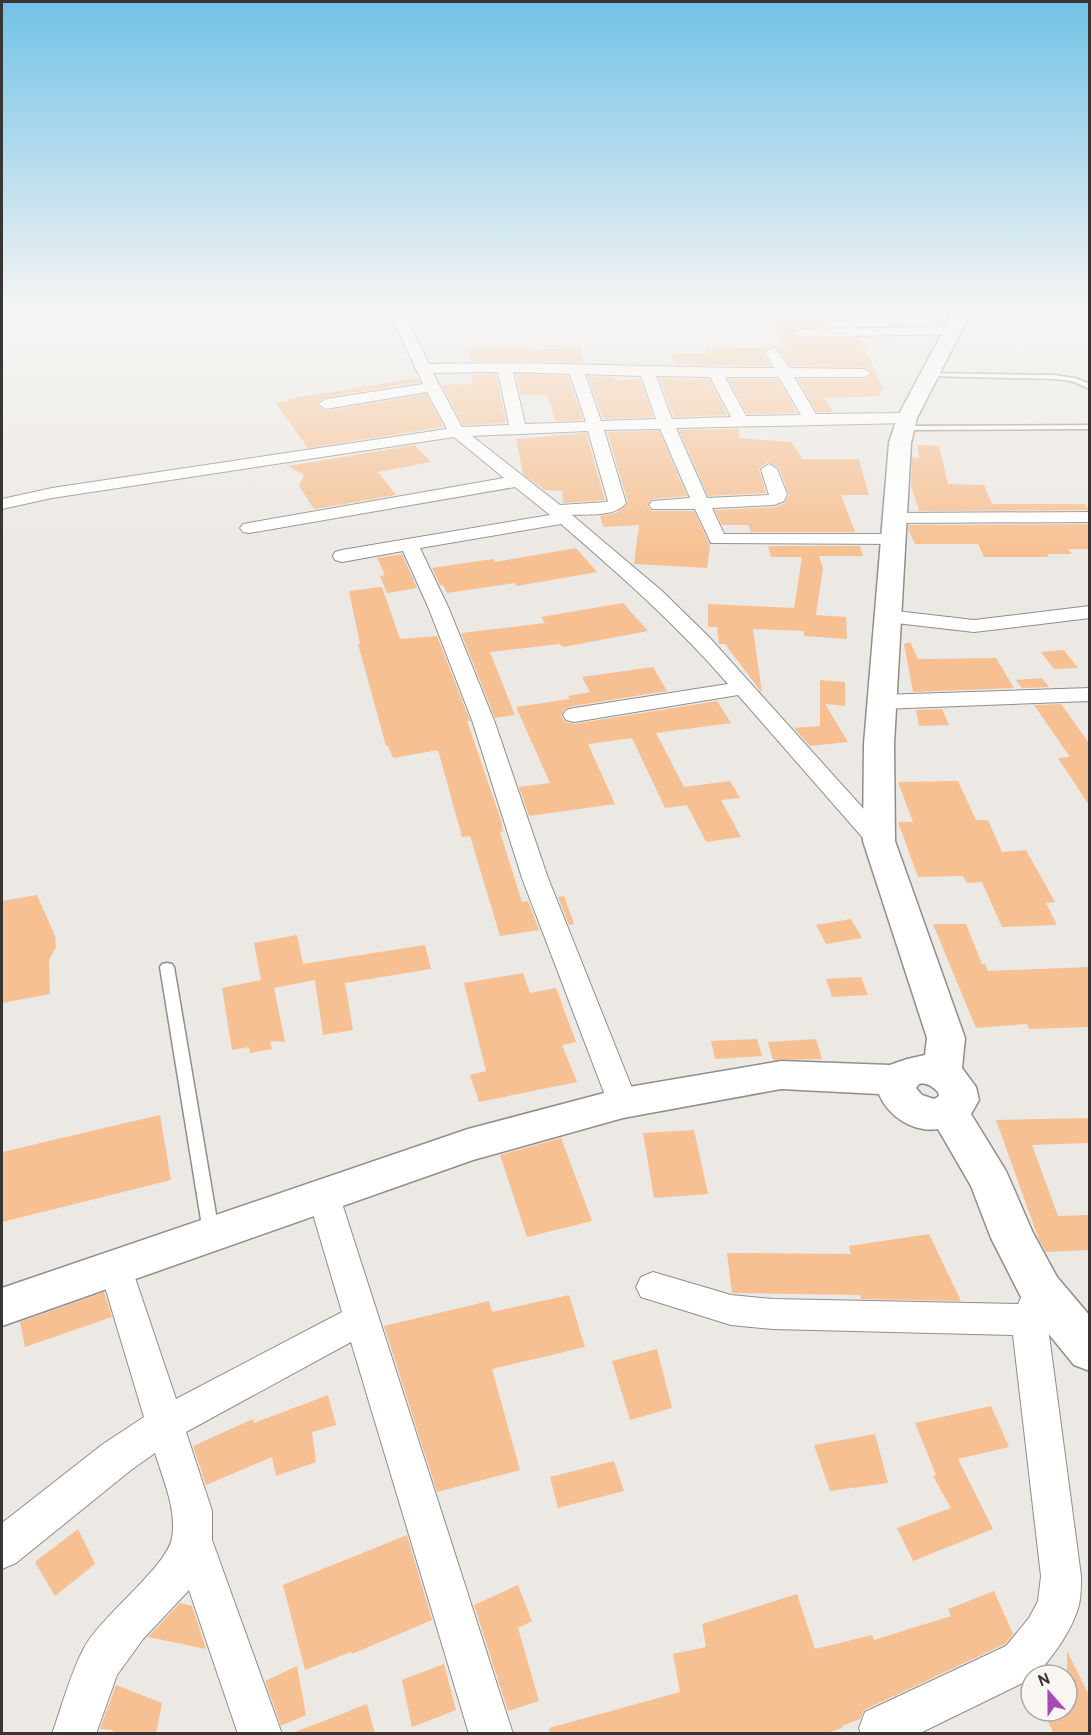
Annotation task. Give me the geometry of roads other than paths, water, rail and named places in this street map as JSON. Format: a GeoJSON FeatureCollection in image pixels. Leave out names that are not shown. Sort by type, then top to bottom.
{"type":"FeatureCollection","features":[{"type":"Feature","properties":{"kind":"main road"},"geometry":{"type":"LineString","coordinates":[[921,393],[905,423],[898,460],[895,529],[881,702],[877,796],[879,841],[945,1038],[945,1093],[991,1183],[1013,1238],[1035,1306],[1089,1350]]}},
{"type":"Feature","properties":{"kind":"main road"},"geometry":{"type":"LineString","coordinates":[[2,1307],[468,1145],[623,1103],[781,1076],[898,1080],[897,1093],[908,1107],[929,1115],[945,1093]]}},
{"type":"Feature","properties":{"kind":"street"},"geometry":{"type":"LineString","coordinates":[[326,404],[395,393]]}},
{"type":"Feature","properties":{"kind":"street"},"geometry":{"type":"LineString","coordinates":[[436,393],[457,432],[655,595],[702,641],[879,841]]}},
{"type":"Feature","properties":{"kind":"street"},"geometry":{"type":"LineString","coordinates":[[510,393],[518,430]]}},
{"type":"Feature","properties":{"kind":"street"},"geometry":{"type":"LineString","coordinates":[[342,556],[610,507],[617,503],[584,393]]}},
{"type":"Feature","properties":{"kind":"street"},"geometry":{"type":"LineString","coordinates":[[655,393],[700,503],[716,537],[723,540],[1089,517]]}},
{"type":"Feature","properties":{"kind":"street"},"geometry":{"type":"LineString","coordinates":[[726,393],[741,421]]}},
{"type":"Feature","properties":{"kind":"street"},"geometry":{"type":"LineString","coordinates":[[796,393],[811,418]]}},
{"type":"Feature","properties":{"kind":"street"},"geometry":{"type":"LineString","coordinates":[[2,504],[52,493],[457,432],[811,418],[905,423]]}},
{"type":"Feature","properties":{"kind":"street"},"geometry":{"type":"LineString","coordinates":[[658,505],[774,500],[778,494],[769,469]]}},
{"type":"Feature","properties":{"kind":"street"},"geometry":{"type":"LineString","coordinates":[[249,528],[517,481]]}},
{"type":"Feature","properties":{"kind":"street"},"geometry":{"type":"LineString","coordinates":[[409,545],[439,609],[484,723],[535,878],[623,1103]]}},
{"type":"Feature","properties":{"kind":"street"},"geometry":{"type":"LineString","coordinates":[[887,616],[974,626],[1089,612]]}},
{"type":"Feature","properties":{"kind":"street"},"geometry":{"type":"LineString","coordinates":[[574,715],[743,688]]}},
{"type":"Feature","properties":{"kind":"street"},"geometry":{"type":"LineString","coordinates":[[881,702],[1089,694]]}},
{"type":"Feature","properties":{"kind":"street"},"geometry":{"type":"LineString","coordinates":[[322,1194],[490,1734]]}},
{"type":"Feature","properties":{"kind":"street"},"geometry":{"type":"LineString","coordinates":[[117,1267],[192,1511],[192,1540],[260,1734]]}},
{"type":"Feature","properties":{"kind":"street"},"geometry":{"type":"LineString","coordinates":[[653,1287],[730,1310],[773,1314],[1035,1306],[1061,1576],[1058,1605],[1044,1633],[1021,1661],[875,1732]]}},
{"type":"Feature","properties":{"kind":"street"},"geometry":{"type":"LineString","coordinates":[[2,1550],[25,1529],[117,1457],[165,1424],[362,1319]]}},
{"type":"Feature","properties":{"kind":"street"},"geometry":{"type":"LineString","coordinates":[[74,1734],[100,1662],[128,1624],[177,1573],[192,1540]]}},
{"type":"Feature","properties":{"kind":"lane"},"geometry":{"type":"LineString","coordinates":[[905,423],[1089,427]]}},
{"type":"Feature","properties":{"kind":"lane"},"geometry":{"type":"LineString","coordinates":[[166,967],[212,1233]]}}]}
